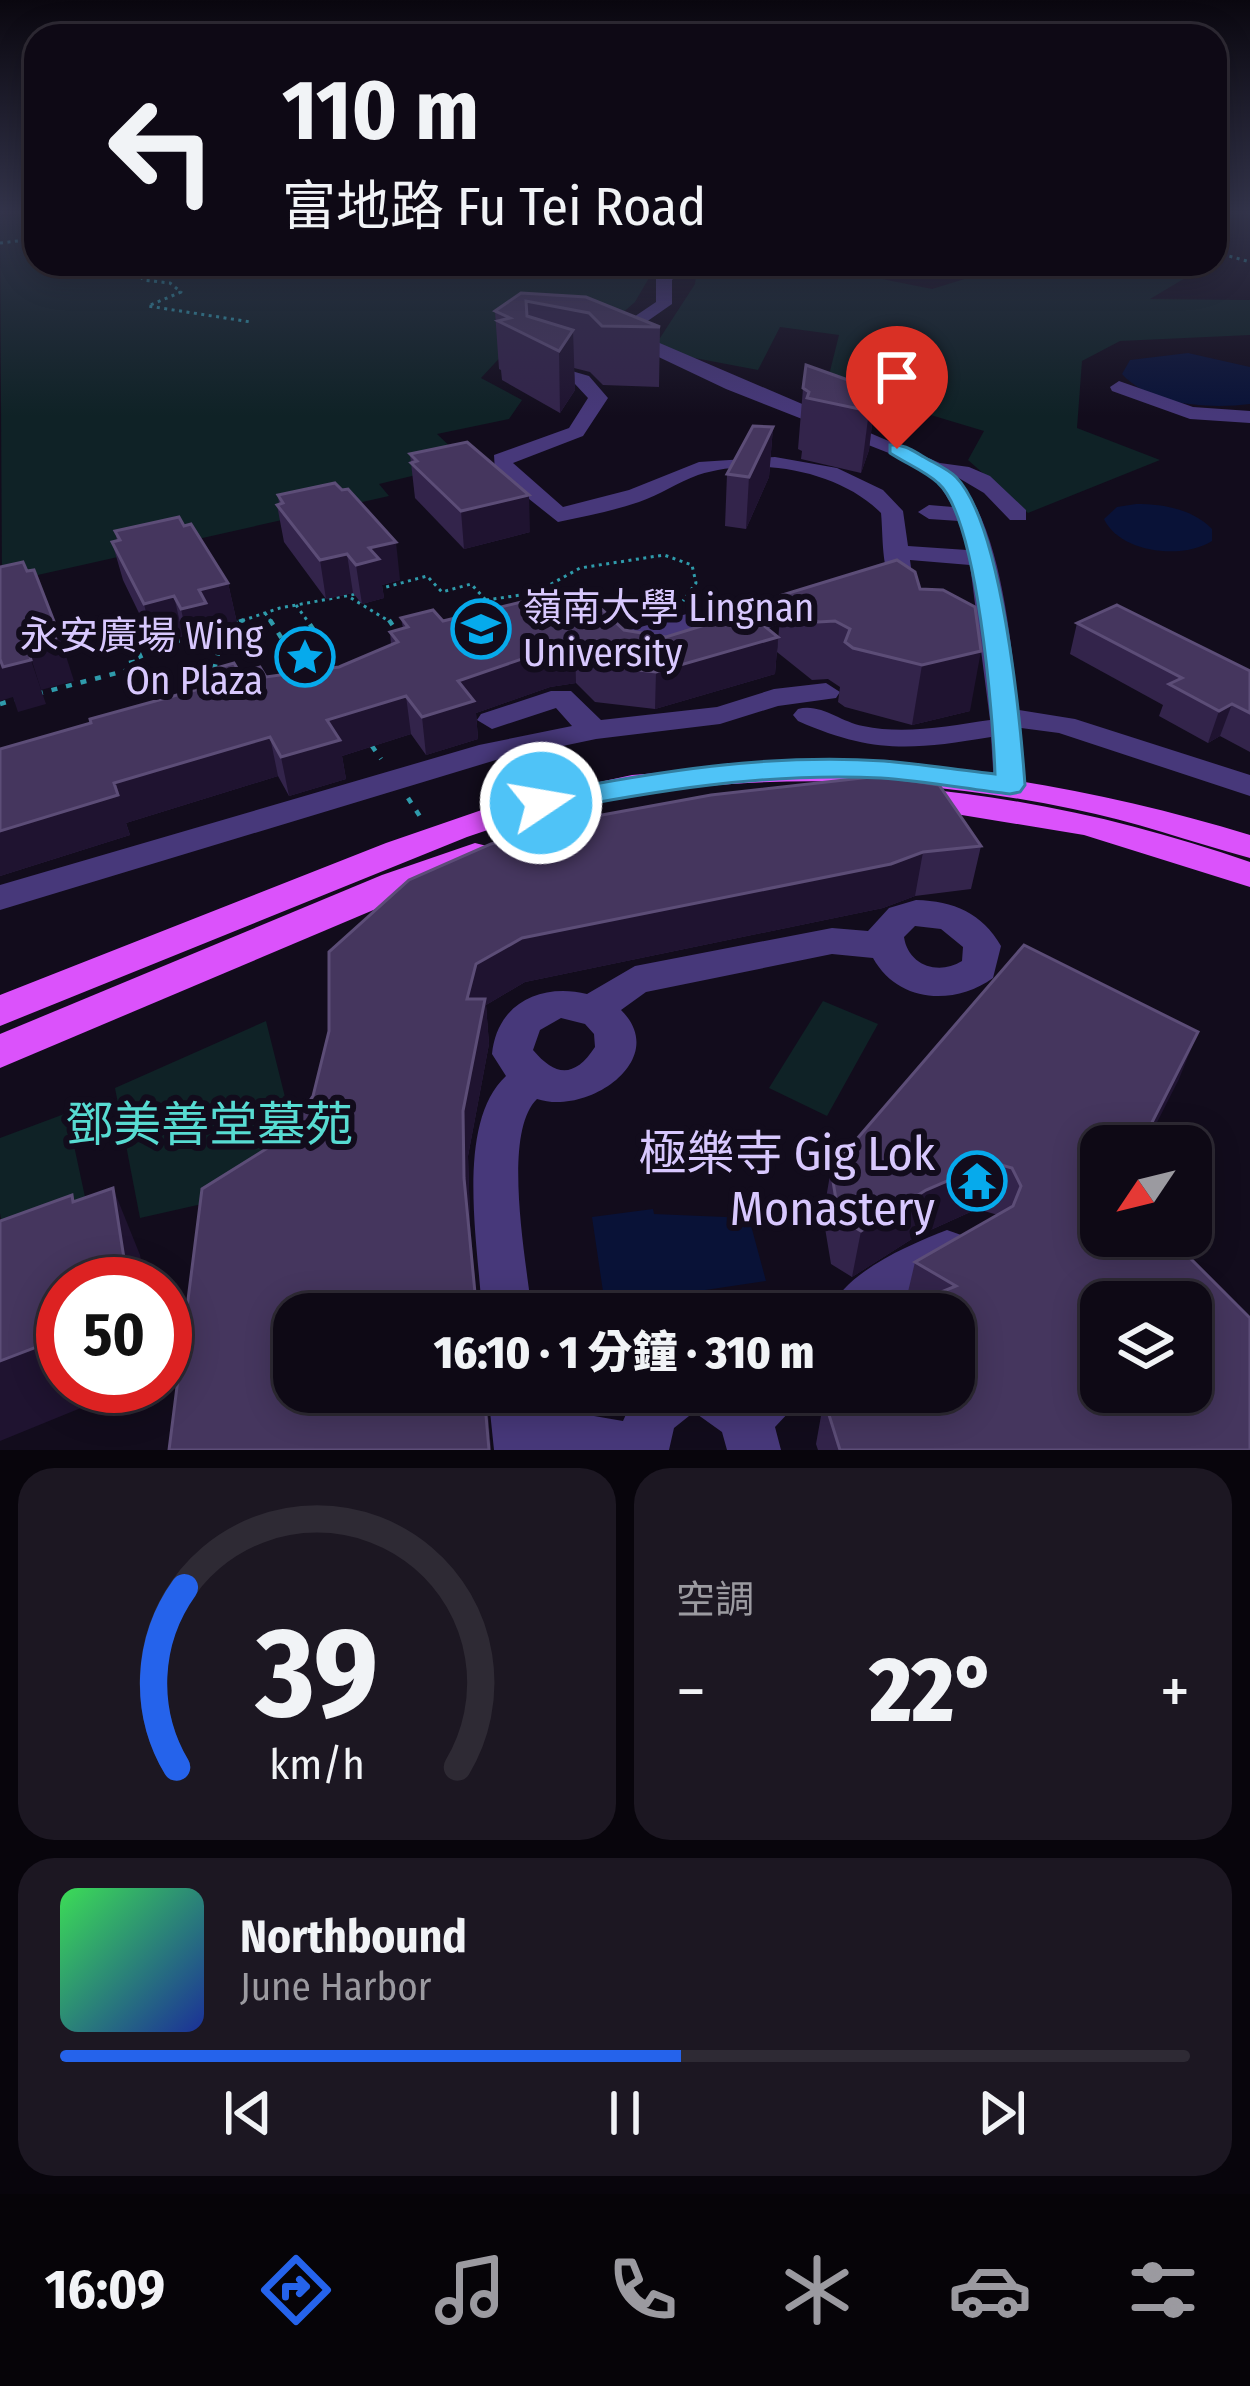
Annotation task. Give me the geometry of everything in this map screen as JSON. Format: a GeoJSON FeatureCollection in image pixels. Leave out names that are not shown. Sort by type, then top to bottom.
{"type":"FeatureCollection","features":[{"type":"Feature","properties":{"kind":"main road"},"geometry":{"type":"LineString","coordinates":[[0,1011],[493,817],[662,780],[786,769],[882,770],[1010,785],[1154,816],[1250,847]]}},
{"type":"Feature","properties":{"kind":"main road"},"geometry":{"type":"LineString","coordinates":[[0,1052],[454,862],[556,829],[663,806],[824,794],[983,806],[1149,842],[1250,875]]}},
{"type":"Feature","properties":{"kind":"street"},"geometry":{"type":"LineString","coordinates":[[664,281],[664,304],[632,323],[631,335],[778,403],[911,455],[956,490],[981,559],[1006,722],[1010,785]]}},
{"type":"Feature","properties":{"kind":"street"},"geometry":{"type":"LineString","coordinates":[[537,366],[581,380],[598,398],[576,432],[502,460],[503,467],[558,515],[633,496],[694,469],[760,464],[822,473],[871,491],[892,512],[898,552],[890,585],[916,599],[922,622]]}},
{"type":"Feature","properties":{"kind":"street"},"geometry":{"type":"LineString","coordinates":[[778,403],[796,386]]}},
{"type":"Feature","properties":{"kind":"street"},"geometry":{"type":"LineString","coordinates":[[1119,387],[1190,412],[1250,417]]}},
{"type":"Feature","properties":{"kind":"street"},"geometry":{"type":"LineString","coordinates":[[936,470],[966,471],[998,493],[1018,515]]}},
{"type":"Feature","properties":{"kind":"street"},"geometry":{"type":"LineString","coordinates":[[928,512],[968,515]]}},
{"type":"Feature","properties":{"kind":"street"},"geometry":{"type":"LineString","coordinates":[[898,552],[981,559]]}},
{"type":"Feature","properties":{"kind":"street"},"geometry":{"type":"LineString","coordinates":[[715,637],[765,633],[841,602]]}},
{"type":"Feature","properties":{"kind":"street"},"geometry":{"type":"LineString","coordinates":[[0,898],[437,767],[593,730],[720,715],[774,698],[814,694],[855,735],[918,740],[1006,722],[1064,725],[1250,786]]}},
{"type":"Feature","properties":{"kind":"street"},"geometry":{"type":"LineString","coordinates":[[492,720],[561,697],[593,730]]}},
{"type":"Feature","properties":{"kind":"street"},"geometry":{"type":"LineString","coordinates":[[595,1009],[635,980],[832,941],[885,946]]}},
{"type":"Feature","properties":{"kind":"street"},"geometry":{"type":"LineString","coordinates":[[561,1003],[595,1009],[615,1029],[617,1042],[608,1068],[596,1078],[563,1088],[530,1079],[512,1054],[518,1026],[544,1006],[561,1003]]}},
{"type":"Feature","properties":{"kind":"street"},"geometry":{"type":"LineString","coordinates":[[506,1293],[496,1157],[506,1103],[530,1079]]}},
{"type":"Feature","properties":{"kind":"street"},"geometry":{"type":"LineString","coordinates":[[875,1293],[979,1234]]}},
{"type":"Feature","properties":{"kind":"street"},"geometry":{"type":"LineString","coordinates":[[517,1424],[638,1450],[651,1413]]}},
{"type":"Feature","properties":{"kind":"path"},"geometry":{"type":"LineString","coordinates":[[148,281],[170,284],[181,292],[148,306],[251,322]]}},
{"type":"Feature","properties":{"kind":"path"},"geometry":{"type":"LineString","coordinates":[[486,600],[535,593],[572,570],[664,555],[692,565],[695,583],[674,609]]}},
{"type":"Feature","properties":{"kind":"path"},"geometry":{"type":"LineString","coordinates":[[0,704],[132,669],[129,663],[142,660],[138,651],[265,613],[428,576],[442,592],[471,584],[497,612]]}},
{"type":"Feature","properties":{"kind":"path"},"geometry":{"type":"LineString","coordinates":[[350,596],[357,606],[390,621],[399,646]]}},
{"type":"Feature","properties":{"kind":"path"},"geometry":{"type":"LineString","coordinates":[[265,613],[291,653],[323,644],[296,604]]}},
{"type":"Feature","properties":{"kind":"path"},"geometry":{"type":"LineString","coordinates":[[214,631],[221,641],[213,660],[219,678]]}},
{"type":"Feature","properties":{"kind":"path"},"geometry":{"type":"LineString","coordinates":[[307,648],[332,686]]}},
{"type":"Feature","properties":{"kind":"green space"},"geometry":{"type":"Polygon","coordinates":[[[0,281],[647,281],[635,302],[604,329],[660,338],[695,281],[890,281],[932,289],[959,281],[1181,281],[1150,299],[1250,300],[1250,335],[1120,341],[1082,361],[1077,428],[1160,460],[1028,513],[968,460],[984,431],[914,410],[855,418],[828,379],[839,335],[780,327],[758,370],[573,335],[507,350],[481,378],[522,400],[509,419],[437,434],[460,456],[461,464],[379,484],[389,496],[2,583],[0,281]]]}},
{"type":"Feature","properties":{"kind":"green space"},"geometry":{"type":"Polygon","coordinates":[[[823,1001],[878,1024],[827,1116],[769,1088],[823,1001]]]}},
{"type":"Feature","properties":{"kind":"green space","name":"鄧美善堂墓苑"},"geometry":{"type":"Polygon","coordinates":[[[266,1021],[288,1109],[279,1173],[202,1204],[140,1218],[115,1088],[266,1021]]]}},
{"type":"Feature","properties":{"kind":"green space"},"geometry":{"type":"Polygon","coordinates":[[[67,1113],[91,1225],[7,1260],[0,1213],[0,1138],[67,1113]]]}},
{"type":"Feature","properties":{"kind":"water"},"geometry":{"type":"Polygon","coordinates":[[[1188,353],[1250,367],[1250,404],[1200,405],[1165,399],[1122,374],[1130,360],[1188,353]]]}},
{"type":"Feature","properties":{"kind":"water"},"geometry":{"type":"Polygon","coordinates":[[[1136,504],[1187,512],[1212,529],[1212,541],[1185,550],[1137,546],[1104,519],[1117,507],[1136,504]]]}},
{"type":"Feature","properties":{"kind":"water"},"geometry":{"type":"Polygon","coordinates":[[[653,1209],[654,1214],[749,1218],[766,1281],[686,1293],[603,1293],[592,1217],[653,1209]]]}},
{"type":"Feature","properties":{"kind":"building"},"geometry":{"type":"Polygon","coordinates":[[[521,293],[586,297],[660,327],[602,326],[589,313],[526,301],[527,316],[573,330],[559,351],[498,321],[510,318],[495,311],[521,293]]]}},
{"type":"Feature","properties":{"kind":"building"},"geometry":{"type":"Polygon","coordinates":[[[806,365],[876,390],[869,411],[807,398],[809,392],[803,388],[806,365]]]}},
{"type":"Feature","properties":{"kind":"building"},"geometry":{"type":"Polygon","coordinates":[[[753,426],[773,427],[749,477],[727,474],[753,426]]]}},
{"type":"Feature","properties":{"kind":"building"},"geometry":{"type":"Polygon","coordinates":[[[467,442],[529,495],[461,511],[411,463],[417,461],[410,454],[467,442]]]}},
{"type":"Feature","properties":{"kind":"building"},"geometry":{"type":"Polygon","coordinates":[[[335,483],[348,489],[396,542],[369,548],[379,559],[356,565],[347,554],[320,560],[277,505],[283,503],[278,495],[335,483]]]}},
{"type":"Feature","properties":{"kind":"building"},"geometry":{"type":"Polygon","coordinates":[[[179,517],[184,526],[191,524],[228,583],[199,590],[206,603],[181,609],[174,596],[144,604],[112,542],[120,540],[115,531],[179,517]]]}},
{"type":"Feature","properties":{"kind":"building"},"geometry":{"type":"Polygon","coordinates":[[[897,560],[915,572],[920,589],[943,590],[975,607],[981,651],[922,665],[853,648],[845,642],[850,629],[835,621],[818,622],[782,595],[897,560]]]}},
{"type":"Feature","properties":{"kind":"building"},"geometry":{"type":"Polygon","coordinates":[[[23,562],[27,571],[34,570],[60,637],[27,645],[31,660],[3,667],[0,567],[23,562]]]}},
{"type":"Feature","properties":{"kind":"building"},"geometry":{"type":"Polygon","coordinates":[[[579,588],[624,630],[666,637],[747,612],[778,637],[656,672],[595,665],[575,646],[548,650],[458,681],[474,701],[422,717],[406,696],[327,720],[340,740],[281,757],[270,737],[114,783],[118,795],[0,831],[0,749],[206,687],[199,673],[234,663],[240,673],[260,667],[266,677],[339,667],[398,642],[390,632],[408,627],[401,618],[433,610],[443,621],[579,588]]]}},
{"type":"Feature","properties":{"kind":"building"},"geometry":{"type":"Polygon","coordinates":[[[1117,605],[1250,671],[1250,713],[1232,704],[1219,711],[1169,684],[1182,678],[1077,623],[1117,605]]]}},
{"type":"Feature","properties":{"kind":"building"},"geometry":{"type":"Polygon","coordinates":[[[880,776],[939,785],[981,846],[923,852],[891,864],[522,938],[476,964],[467,999],[485,999],[463,1111],[475,1293],[273,1293],[273,1413],[486,1413],[489,1450],[169,1450],[174,1413],[192,1413],[192,1268],[202,1189],[285,1137],[313,1096],[329,1031],[329,952],[409,880],[491,844],[591,817],[711,795],[880,776]]]}},
{"type":"Feature","properties":{"kind":"building"},"geometry":{"type":"Polygon","coordinates":[[[1024,945],[1198,1032],[1151,1125],[1080,1125],[1080,1257],[1189,1257],[1250,1318],[1250,1450],[840,1450],[828,1413],[975,1413],[975,1293],[939,1293],[956,1286],[915,1262],[1013,1206],[1021,1186],[1012,1168],[991,1162],[926,1190],[861,1231],[839,1218],[831,1169],[1024,945]]]}},
{"type":"Feature","properties":{"kind":"building"},"geometry":{"type":"Polygon","coordinates":[[[113,1188],[124,1257],[36,1257],[36,1347],[0,1361],[0,1221],[72,1195],[73,1202],[113,1188]]]}},
{"type":"Feature","properties":{"kind":"place","name":"嶺南大學 Lingnan University"},"geometry":{"type":"Point","coordinates":[481,629]}},
{"type":"Feature","properties":{"kind":"place","name":"永安廣場 Wing On Plaza"},"geometry":{"type":"Point","coordinates":[305,657]}},
{"type":"Feature","properties":{"kind":"place","name":"極樂寺 Gig Lok Monastery"},"geometry":{"type":"Point","coordinates":[977,1181]}},
{"type":"Feature","properties":{"kind":"route"},"geometry":{"type":"LineString","coordinates":[[541,803],[662,780],[786,769],[922,772],[1010,785],[1007,726],[981,559],[968,515],[948,481],[897,449]]}}]}
